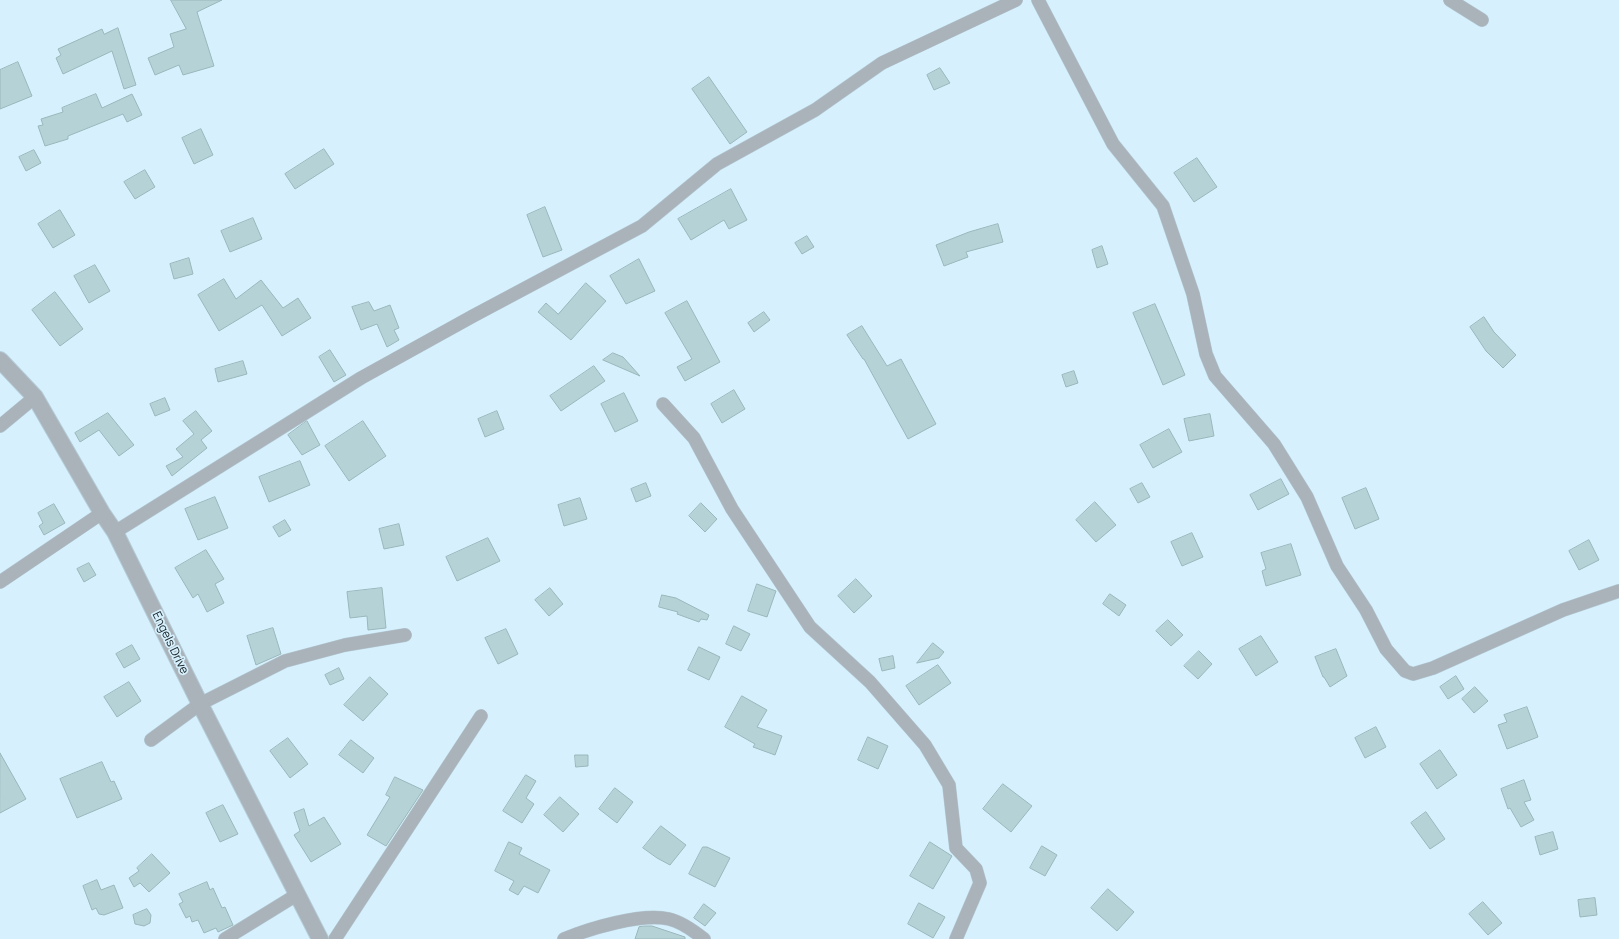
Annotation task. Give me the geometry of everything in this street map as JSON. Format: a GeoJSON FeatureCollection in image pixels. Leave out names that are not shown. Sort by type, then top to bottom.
{"type":"FeatureCollection","features":[{"type":"Feature","properties":{"kind":"street"},"geometry":{"type":"LineString","coordinates":[[115,532],[361,378],[473,316],[642,226],[717,164],[815,110],[882,63],[1016,0]]}},
{"type":"Feature","properties":{"kind":"street"},"geometry":{"type":"LineString","coordinates":[[1038,0],[1113,144],[1163,206],[1193,294],[1206,354],[1215,376],[1274,444],[1307,497],[1337,566],[1366,610],[1386,649],[1405,671],[1413,674],[1433,668],[1563,610],[1619,591]]}},
{"type":"Feature","properties":{"kind":"street"},"geometry":{"type":"LineString","coordinates":[[1450,0],[1482,20]]}},
{"type":"Feature","properties":{"kind":"street","name":"Engels Drive"},"geometry":{"type":"LineString","coordinates":[[0,360],[35,397],[102,513],[115,532],[200,704],[320,939]]}},
{"type":"Feature","properties":{"kind":"street"},"geometry":{"type":"LineString","coordinates":[[0,426],[35,397]]}},
{"type":"Feature","properties":{"kind":"street"},"geometry":{"type":"LineString","coordinates":[[663,404],[694,438],[732,509],[810,627],[870,682],[924,745],[949,785],[956,848],[976,870],[980,883],[956,939]]}},
{"type":"Feature","properties":{"kind":"street"},"geometry":{"type":"LineString","coordinates":[[0,582],[102,513]]}},
{"type":"Feature","properties":{"kind":"street"},"geometry":{"type":"LineString","coordinates":[[151,740],[200,704],[285,661],[345,645],[405,635]]}},
{"type":"Feature","properties":{"kind":"street"},"geometry":{"type":"LineString","coordinates":[[335,939],[481,716]]}},
{"type":"Feature","properties":{"kind":"street"},"geometry":{"type":"LineString","coordinates":[[225,939],[298,894]]}},
{"type":"Feature","properties":{"kind":"street"},"geometry":{"type":"LineString","coordinates":[[564,939],[585,930],[651,918],[670,919],[691,929],[704,939]]}},
{"type":"Feature","properties":{"kind":"building"},"geometry":{"type":"Polygon","coordinates":[[[171,0],[222,0],[197,12],[214,66],[183,75],[179,65],[155,75],[148,58],[174,47],[170,34],[186,29],[171,0]]]}},
{"type":"Feature","properties":{"kind":"building"},"geometry":{"type":"Polygon","coordinates":[[[118,28],[136,85],[124,89],[112,51],[63,74],[56,58],[61,55],[58,49],[102,29],[104,34],[118,28]]]}},
{"type":"Feature","properties":{"kind":"building"},"geometry":{"type":"Polygon","coordinates":[[[18,62],[32,96],[0,109],[0,70],[18,62]]]}},
{"type":"Feature","properties":{"kind":"building"},"geometry":{"type":"Polygon","coordinates":[[[940,68],[950,83],[934,90],[927,75],[940,68]]]}},
{"type":"Feature","properties":{"kind":"building"},"geometry":{"type":"Polygon","coordinates":[[[709,77],[747,132],[730,144],[692,89],[709,77]]]}},
{"type":"Feature","properties":{"kind":"building"},"geometry":{"type":"Polygon","coordinates":[[[96,94],[102,108],[132,94],[142,115],[127,122],[123,114],[68,136],[68,139],[45,146],[38,126],[43,125],[41,119],[63,112],[62,108],[96,94]]]}},
{"type":"Feature","properties":{"kind":"building"},"geometry":{"type":"Polygon","coordinates":[[[201,129],[213,155],[194,164],[182,138],[201,129]]]}},
{"type":"Feature","properties":{"kind":"building"},"geometry":{"type":"Polygon","coordinates":[[[324,149],[334,164],[295,189],[285,174],[324,149]]]}},
{"type":"Feature","properties":{"kind":"building"},"geometry":{"type":"Polygon","coordinates":[[[34,150],[41,163],[26,171],[19,157],[34,150]]]}},
{"type":"Feature","properties":{"kind":"building"},"geometry":{"type":"Polygon","coordinates":[[[1197,158],[1217,187],[1194,202],[1174,173],[1197,158]]]}},
{"type":"Feature","properties":{"kind":"building"},"geometry":{"type":"Polygon","coordinates":[[[145,170],[155,187],[135,199],[124,182],[145,170]]]}},
{"type":"Feature","properties":{"kind":"building"},"geometry":{"type":"Polygon","coordinates":[[[731,189],[747,220],[729,229],[724,220],[691,240],[678,219],[731,189]]]}},
{"type":"Feature","properties":{"kind":"building"},"geometry":{"type":"Polygon","coordinates":[[[545,207],[562,250],[543,257],[527,215],[545,207]]]}},
{"type":"Feature","properties":{"kind":"building"},"geometry":{"type":"Polygon","coordinates":[[[60,210],[75,235],[53,248],[38,224],[60,210]]]}},
{"type":"Feature","properties":{"kind":"building"},"geometry":{"type":"Polygon","coordinates":[[[253,218],[262,239],[230,252],[221,231],[253,218]]]}},
{"type":"Feature","properties":{"kind":"building"},"geometry":{"type":"Polygon","coordinates":[[[998,224],[1003,242],[966,252],[968,257],[944,266],[936,245],[969,232],[998,224]]]}},
{"type":"Feature","properties":{"kind":"building"},"geometry":{"type":"Polygon","coordinates":[[[807,236],[814,247],[802,254],[795,243],[807,236]]]}},
{"type":"Feature","properties":{"kind":"building"},"geometry":{"type":"Polygon","coordinates":[[[1102,246],[1108,264],[1097,268],[1092,250],[1102,246]]]}},
{"type":"Feature","properties":{"kind":"building"},"geometry":{"type":"Polygon","coordinates":[[[189,258],[193,274],[174,279],[170,264],[189,258]]]}},
{"type":"Feature","properties":{"kind":"building"},"geometry":{"type":"Polygon","coordinates":[[[639,259],[655,291],[626,304],[610,276],[639,259]]]}},
{"type":"Feature","properties":{"kind":"building"},"geometry":{"type":"Polygon","coordinates":[[[95,265],[110,291],[89,303],[74,276],[95,265]]]}},
{"type":"Feature","properties":{"kind":"building"},"geometry":{"type":"Polygon","coordinates":[[[224,279],[236,299],[261,280],[283,308],[298,298],[311,318],[282,336],[262,305],[219,331],[198,295],[224,279]]]}},
{"type":"Feature","properties":{"kind":"building"},"geometry":{"type":"Polygon","coordinates":[[[586,283],[606,301],[571,340],[538,312],[546,303],[558,314],[586,283]]]}},
{"type":"Feature","properties":{"kind":"building"},"geometry":{"type":"Polygon","coordinates":[[[55,292],[83,329],[60,346],[32,310],[55,292]]]}},
{"type":"Feature","properties":{"kind":"building"},"geometry":{"type":"Polygon","coordinates":[[[687,301],[720,362],[685,381],[677,367],[692,359],[665,313],[687,301]]]}},
{"type":"Feature","properties":{"kind":"building"},"geometry":{"type":"Polygon","coordinates":[[[369,302],[374,311],[390,305],[399,328],[394,330],[399,340],[387,347],[377,324],[361,330],[352,307],[369,302]]]}},
{"type":"Feature","properties":{"kind":"building"},"geometry":{"type":"Polygon","coordinates":[[[1155,304],[1185,375],[1163,385],[1133,313],[1155,304]]]}},
{"type":"Feature","properties":{"kind":"building"},"geometry":{"type":"Polygon","coordinates":[[[764,312],[770,320],[754,332],[748,323],[764,312]]]}},
{"type":"Feature","properties":{"kind":"building"},"geometry":{"type":"Polygon","coordinates":[[[1484,317],[1494,332],[1516,355],[1503,368],[1486,351],[1470,327],[1484,317]]]}},
{"type":"Feature","properties":{"kind":"building"},"geometry":{"type":"Polygon","coordinates":[[[862,326],[887,366],[901,359],[936,424],[908,439],[864,359],[847,335],[862,326]]]}},
{"type":"Feature","properties":{"kind":"building"},"geometry":{"type":"Polygon","coordinates":[[[330,350],[346,375],[334,382],[319,357],[330,350]]]}},
{"type":"Feature","properties":{"kind":"building"},"geometry":{"type":"Polygon","coordinates":[[[613,353],[623,357],[640,376],[603,360],[613,353]]]}},
{"type":"Feature","properties":{"kind":"building"},"geometry":{"type":"Polygon","coordinates":[[[243,361],[247,374],[218,382],[215,369],[243,361]]]}},
{"type":"Feature","properties":{"kind":"building"},"geometry":{"type":"Polygon","coordinates":[[[594,366],[605,381],[561,411],[550,396],[594,366]]]}},
{"type":"Feature","properties":{"kind":"building"},"geometry":{"type":"Polygon","coordinates":[[[1074,371],[1078,383],[1066,387],[1062,375],[1074,371]]]}},
{"type":"Feature","properties":{"kind":"building"},"geometry":{"type":"Polygon","coordinates":[[[734,390],[745,409],[722,423],[711,404],[734,390]]]}},
{"type":"Feature","properties":{"kind":"building"},"geometry":{"type":"Polygon","coordinates":[[[624,393],[638,421],[615,432],[601,404],[624,393]]]}},
{"type":"Feature","properties":{"kind":"building"},"geometry":{"type":"Polygon","coordinates":[[[165,398],[170,410],[155,416],[150,404],[165,398]]]}},
{"type":"Feature","properties":{"kind":"building"},"geometry":{"type":"Polygon","coordinates":[[[196,411],[212,431],[201,440],[207,448],[172,476],[166,466],[183,457],[176,449],[194,434],[183,421],[196,411]]]}},
{"type":"Feature","properties":{"kind":"building"},"geometry":{"type":"Polygon","coordinates":[[[497,411],[504,429],[485,437],[478,419],[497,411]]]}},
{"type":"Feature","properties":{"kind":"building"},"geometry":{"type":"Polygon","coordinates":[[[108,413],[134,445],[119,456],[99,430],[80,442],[75,433],[108,413]]]}},
{"type":"Feature","properties":{"kind":"building"},"geometry":{"type":"Polygon","coordinates":[[[1210,414],[1214,436],[1189,441],[1184,419],[1210,414]]]}},
{"type":"Feature","properties":{"kind":"building"},"geometry":{"type":"Polygon","coordinates":[[[307,421],[320,445],[302,455],[288,435],[307,421]]]}},
{"type":"Feature","properties":{"kind":"building"},"geometry":{"type":"Polygon","coordinates":[[[363,421],[386,456],[349,481],[325,446],[363,421]]]}},
{"type":"Feature","properties":{"kind":"building"},"geometry":{"type":"Polygon","coordinates":[[[1169,429],[1182,452],[1153,468],[1140,445],[1169,429]]]}},
{"type":"Feature","properties":{"kind":"building"},"geometry":{"type":"Polygon","coordinates":[[[300,461],[310,485],[269,502],[259,477],[300,461]]]}},
{"type":"Feature","properties":{"kind":"building"},"geometry":{"type":"Polygon","coordinates":[[[1281,479],[1289,494],[1258,510],[1250,495],[1281,479]]]}},
{"type":"Feature","properties":{"kind":"building"},"geometry":{"type":"Polygon","coordinates":[[[646,483],[651,496],[636,502],[631,489],[646,483]]]}},
{"type":"Feature","properties":{"kind":"building"},"geometry":{"type":"Polygon","coordinates":[[[1142,483],[1150,497],[1138,503],[1130,489],[1142,483]]]}},
{"type":"Feature","properties":{"kind":"building"},"geometry":{"type":"Polygon","coordinates":[[[1366,488],[1379,519],[1355,529],[1342,498],[1366,488]]]}},
{"type":"Feature","properties":{"kind":"building"},"geometry":{"type":"Polygon","coordinates":[[[215,497],[228,528],[198,540],[185,509],[215,497]]]}},
{"type":"Feature","properties":{"kind":"building"},"geometry":{"type":"Polygon","coordinates":[[[580,498],[587,519],[564,526],[558,505],[580,498]]]}},
{"type":"Feature","properties":{"kind":"building"},"geometry":{"type":"Polygon","coordinates":[[[1095,502],[1116,525],[1096,542],[1076,520],[1095,502]]]}},
{"type":"Feature","properties":{"kind":"building"},"geometry":{"type":"Polygon","coordinates":[[[701,503],[717,519],[705,532],[689,516],[701,503]]]}},
{"type":"Feature","properties":{"kind":"building"},"geometry":{"type":"Polygon","coordinates":[[[54,504],[65,523],[44,535],[39,526],[43,523],[38,513],[54,504]]]}},
{"type":"Feature","properties":{"kind":"building"},"geometry":{"type":"Polygon","coordinates":[[[285,520],[291,530],[279,537],[273,527],[285,520]]]}},
{"type":"Feature","properties":{"kind":"building"},"geometry":{"type":"Polygon","coordinates":[[[399,524],[404,545],[384,549],[379,529],[399,524]]]}},
{"type":"Feature","properties":{"kind":"building"},"geometry":{"type":"Polygon","coordinates":[[[1192,533],[1203,557],[1182,566],[1171,542],[1192,533]]]}},
{"type":"Feature","properties":{"kind":"building"},"geometry":{"type":"Polygon","coordinates":[[[488,538],[500,561],[457,581],[446,557],[488,538]]]}},
{"type":"Feature","properties":{"kind":"building"},"geometry":{"type":"Polygon","coordinates":[[[1589,540],[1599,560],[1579,570],[1569,551],[1589,540]]]}},
{"type":"Feature","properties":{"kind":"building"},"geometry":{"type":"Polygon","coordinates":[[[1291,544],[1301,575],[1266,586],[1262,571],[1266,569],[1261,553],[1291,544]]]}},
{"type":"Feature","properties":{"kind":"building"},"geometry":{"type":"Polygon","coordinates":[[[206,550],[224,579],[215,584],[224,603],[207,612],[198,594],[193,598],[175,568],[206,550]]]}},
{"type":"Feature","properties":{"kind":"building"},"geometry":{"type":"Polygon","coordinates":[[[89,563],[96,575],[84,582],[77,569],[89,563]]]}},
{"type":"Feature","properties":{"kind":"building"},"geometry":{"type":"Polygon","coordinates":[[[856,579],[872,596],[854,613],[838,596],[856,579]]]}},
{"type":"Feature","properties":{"kind":"building"},"geometry":{"type":"Polygon","coordinates":[[[757,584],[776,591],[767,617],[748,611],[757,584]]]}},
{"type":"Feature","properties":{"kind":"building"},"geometry":{"type":"Polygon","coordinates":[[[382,588],[386,628],[368,630],[367,616],[350,618],[347,592],[382,588]]]}},
{"type":"Feature","properties":{"kind":"building"},"geometry":{"type":"Polygon","coordinates":[[[550,588],[563,604],[549,616],[535,600],[550,588]]]}},
{"type":"Feature","properties":{"kind":"building"},"geometry":{"type":"Polygon","coordinates":[[[1110,594],[1126,605],[1119,616],[1103,604],[1110,594]]]}},
{"type":"Feature","properties":{"kind":"building"},"geometry":{"type":"Polygon","coordinates":[[[662,595],[676,598],[709,615],[707,620],[701,619],[699,622],[677,614],[678,612],[659,607],[662,595]]]}},
{"type":"Feature","properties":{"kind":"building"},"geometry":{"type":"Polygon","coordinates":[[[1168,620],[1183,635],[1171,646],[1156,631],[1168,620]]]}},
{"type":"Feature","properties":{"kind":"building"},"geometry":{"type":"Polygon","coordinates":[[[734,626],[750,634],[741,651],[726,644],[734,626]]]}},
{"type":"Feature","properties":{"kind":"building"},"geometry":{"type":"Polygon","coordinates":[[[273,628],[281,654],[256,665],[247,636],[273,628]]]}},
{"type":"Feature","properties":{"kind":"building"},"geometry":{"type":"Polygon","coordinates":[[[506,629],[518,654],[498,664],[485,638],[506,629]]]}},
{"type":"Feature","properties":{"kind":"building"},"geometry":{"type":"Polygon","coordinates":[[[1261,636],[1278,662],[1256,676],[1239,649],[1261,636]]]}},
{"type":"Feature","properties":{"kind":"building"},"geometry":{"type":"Polygon","coordinates":[[[933,643],[944,652],[939,658],[917,663],[933,643]]]}},
{"type":"Feature","properties":{"kind":"building"},"geometry":{"type":"Polygon","coordinates":[[[132,645],[140,659],[124,668],[116,654],[132,645]]]}},
{"type":"Feature","properties":{"kind":"building"},"geometry":{"type":"Polygon","coordinates":[[[699,647],[720,657],[709,680],[688,670],[699,647]]]}},
{"type":"Feature","properties":{"kind":"building"},"geometry":{"type":"Polygon","coordinates":[[[1336,649],[1347,676],[1330,687],[1323,677],[1315,657],[1336,649]]]}},
{"type":"Feature","properties":{"kind":"building"},"geometry":{"type":"Polygon","coordinates":[[[1199,651],[1212,664],[1198,679],[1184,666],[1199,651]]]}},
{"type":"Feature","properties":{"kind":"building"},"geometry":{"type":"Polygon","coordinates":[[[893,656],[895,668],[882,671],[879,659],[893,656]]]}},
{"type":"Feature","properties":{"kind":"building"},"geometry":{"type":"Polygon","coordinates":[[[938,665],[951,683],[919,705],[906,686],[938,665]]]}},
{"type":"Feature","properties":{"kind":"building"},"geometry":{"type":"Polygon","coordinates":[[[339,668],[344,679],[330,685],[325,675],[339,668]]]}},
{"type":"Feature","properties":{"kind":"building"},"geometry":{"type":"Polygon","coordinates":[[[1456,676],[1464,689],[1448,699],[1440,687],[1456,676]]]}},
{"type":"Feature","properties":{"kind":"building"},"geometry":{"type":"Polygon","coordinates":[[[370,677],[388,694],[363,721],[344,705],[370,677]]]}},
{"type":"Feature","properties":{"kind":"building"},"geometry":{"type":"Polygon","coordinates":[[[129,682],[141,701],[117,717],[104,697],[129,682]]]}},
{"type":"Feature","properties":{"kind":"building"},"geometry":{"type":"Polygon","coordinates":[[[1475,687],[1488,701],[1474,713],[1462,699],[1475,687]]]}},
{"type":"Feature","properties":{"kind":"building"},"geometry":{"type":"Polygon","coordinates":[[[742,696],[767,710],[757,727],[782,736],[775,755],[753,747],[755,744],[725,727],[742,696]]]}},
{"type":"Feature","properties":{"kind":"building"},"geometry":{"type":"Polygon","coordinates":[[[1527,707],[1538,737],[1507,749],[1498,725],[1507,722],[1504,715],[1527,707]]]}},
{"type":"Feature","properties":{"kind":"building"},"geometry":{"type":"Polygon","coordinates":[[[1376,727],[1386,747],[1365,758],[1355,738],[1376,727]]]}},
{"type":"Feature","properties":{"kind":"building"},"geometry":{"type":"Polygon","coordinates":[[[868,737],[888,746],[878,769],[858,760],[868,737]]]}},
{"type":"Feature","properties":{"kind":"building"},"geometry":{"type":"Polygon","coordinates":[[[288,738],[308,764],[290,778],[270,751],[288,738]]]}},
{"type":"Feature","properties":{"kind":"building"},"geometry":{"type":"Polygon","coordinates":[[[351,740],[374,758],[363,773],[339,755],[351,740]]]}},
{"type":"Feature","properties":{"kind":"building"},"geometry":{"type":"Polygon","coordinates":[[[1440,750],[1457,775],[1437,789],[1420,764],[1440,750]]]}},
{"type":"Feature","properties":{"kind":"building"},"geometry":{"type":"Polygon","coordinates":[[[0,753],[26,799],[0,813],[0,753]]]}},
{"type":"Feature","properties":{"kind":"building"},"geometry":{"type":"Polygon","coordinates":[[[575,755],[588,755],[588,766],[576,767],[575,755]]]}},
{"type":"Feature","properties":{"kind":"building"},"geometry":{"type":"Polygon","coordinates":[[[102,762],[111,782],[114,781],[122,799],[77,818],[60,779],[102,762]]]}},
{"type":"Feature","properties":{"kind":"building"},"geometry":{"type":"Polygon","coordinates":[[[526,775],[536,781],[526,798],[534,804],[522,823],[503,811],[526,775]]]}},
{"type":"Feature","properties":{"kind":"building"},"geometry":{"type":"Polygon","coordinates":[[[395,777],[423,790],[386,846],[367,835],[390,797],[386,795],[395,777]]]}},
{"type":"Feature","properties":{"kind":"building"},"geometry":{"type":"Polygon","coordinates":[[[1524,780],[1531,800],[1524,802],[1534,820],[1521,827],[1510,808],[1508,809],[1501,789],[1524,780]]]}},
{"type":"Feature","properties":{"kind":"building"},"geometry":{"type":"Polygon","coordinates":[[[1003,784],[1032,806],[1011,832],[983,809],[1003,784]]]}},
{"type":"Feature","properties":{"kind":"building"},"geometry":{"type":"Polygon","coordinates":[[[615,788],[633,802],[617,823],[599,809],[615,788]]]}},
{"type":"Feature","properties":{"kind":"building"},"geometry":{"type":"Polygon","coordinates":[[[560,797],[579,814],[563,832],[544,815],[560,797]]]}},
{"type":"Feature","properties":{"kind":"building"},"geometry":{"type":"Polygon","coordinates":[[[223,805],[238,834],[220,842],[206,813],[223,805]]]}},
{"type":"Feature","properties":{"kind":"building"},"geometry":{"type":"Polygon","coordinates":[[[304,809],[309,826],[324,817],[341,844],[311,862],[294,835],[300,831],[294,813],[304,809]]]}},
{"type":"Feature","properties":{"kind":"building"},"geometry":{"type":"Polygon","coordinates":[[[1426,812],[1445,839],[1430,849],[1411,823],[1426,812]]]}},
{"type":"Feature","properties":{"kind":"building"},"geometry":{"type":"Polygon","coordinates":[[[661,826],[686,845],[670,865],[643,848],[661,826]]]}},
{"type":"Feature","properties":{"kind":"building"},"geometry":{"type":"Polygon","coordinates":[[[1553,832],[1558,849],[1540,855],[1535,837],[1553,832]]]}},
{"type":"Feature","properties":{"kind":"building"},"geometry":{"type":"Polygon","coordinates":[[[509,842],[522,848],[519,854],[550,870],[538,893],[524,886],[518,895],[509,890],[514,881],[495,871],[509,842]]]}},
{"type":"Feature","properties":{"kind":"building"},"geometry":{"type":"Polygon","coordinates":[[[930,842],[952,856],[933,889],[910,876],[930,842]]]}},
{"type":"Feature","properties":{"kind":"building"},"geometry":{"type":"Polygon","coordinates":[[[1042,846],[1057,855],[1045,876],[1030,868],[1042,846]]]}},
{"type":"Feature","properties":{"kind":"building"},"geometry":{"type":"Polygon","coordinates":[[[703,847],[707,847],[730,858],[715,887],[689,874],[703,847]]]}},
{"type":"Feature","properties":{"kind":"building"},"geometry":{"type":"Polygon","coordinates":[[[152,854],[170,873],[149,892],[140,883],[134,887],[129,878],[139,871],[137,868],[152,854]]]}},
{"type":"Feature","properties":{"kind":"building"},"geometry":{"type":"Polygon","coordinates":[[[97,880],[101,890],[114,885],[123,908],[104,915],[99,914],[96,908],[92,910],[83,886],[97,880]]]}},
{"type":"Feature","properties":{"kind":"building"},"geometry":{"type":"Polygon","coordinates":[[[207,882],[210,890],[213,888],[222,908],[225,907],[233,925],[218,932],[216,928],[204,933],[198,920],[192,922],[190,916],[186,918],[179,904],[183,902],[179,894],[207,882]]]}},
{"type":"Feature","properties":{"kind":"building"},"geometry":{"type":"Polygon","coordinates":[[[1108,889],[1134,912],[1117,931],[1091,908],[1108,889]]]}},
{"type":"Feature","properties":{"kind":"building"},"geometry":{"type":"Polygon","coordinates":[[[1595,898],[1597,915],[1580,917],[1578,900],[1595,898]]]}},
{"type":"Feature","properties":{"kind":"building"},"geometry":{"type":"Polygon","coordinates":[[[1483,902],[1502,923],[1488,935],[1469,914],[1483,902]]]}},
{"type":"Feature","properties":{"kind":"building"},"geometry":{"type":"Polygon","coordinates":[[[919,903],[945,917],[933,938],[908,924],[919,903]]]}},
{"type":"Feature","properties":{"kind":"building"},"geometry":{"type":"Polygon","coordinates":[[[704,904],[716,913],[705,926],[694,918],[704,904]]]}},
{"type":"Feature","properties":{"kind":"building"},"geometry":{"type":"Polygon","coordinates":[[[147,909],[151,915],[150,923],[144,926],[135,924],[133,915],[147,909]]]}},
{"type":"Feature","properties":{"kind":"building"},"geometry":{"type":"Polygon","coordinates":[[[652,926],[685,937],[685,939],[635,939],[639,927],[652,926]]]}}]}
